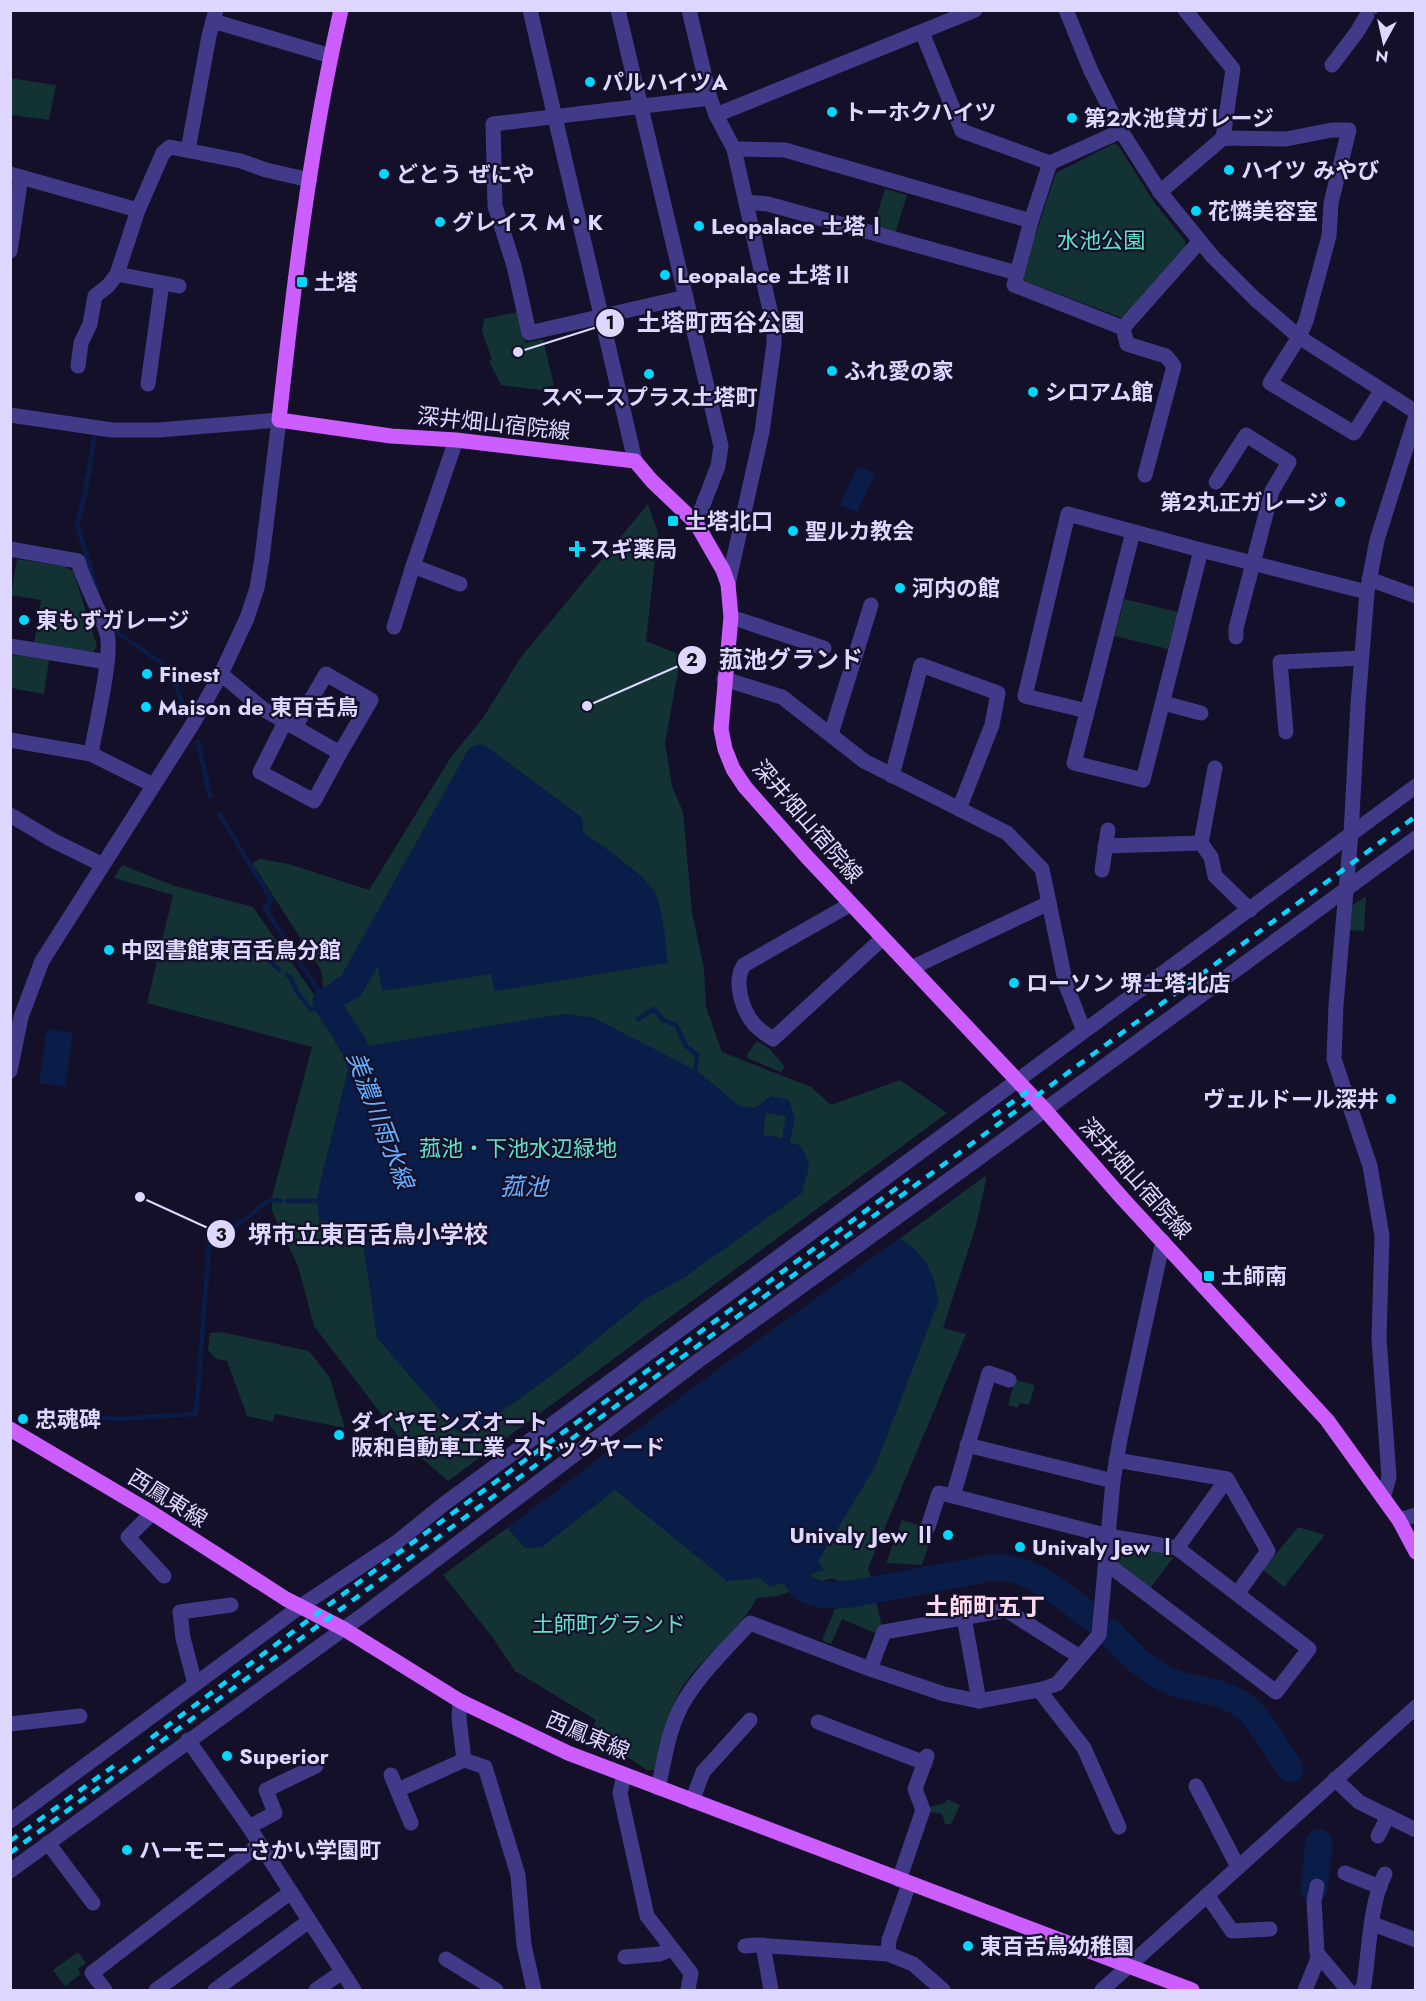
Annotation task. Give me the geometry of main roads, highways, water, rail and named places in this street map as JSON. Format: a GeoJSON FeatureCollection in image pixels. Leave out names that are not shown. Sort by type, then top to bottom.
{"type":"FeatureCollection","features":[{"type":"Feature","properties":{"kind":"main road","name":"深井畑山宿院線"},"geometry":{"type":"LineString","coordinates":[[341,10],[331,56],[293,292],[279,420],[391,436],[456,440],[635,461],[652,481],[696,523],[723,570],[728,584],[731,617],[721,729],[733,770],[745,787],[807,857],[1045,1110],[1123,1199],[1327,1420],[1398,1520],[1416,1552]]}},
{"type":"Feature","properties":{"kind":"main road","name":"西鳳東線"},"geometry":{"type":"LineString","coordinates":[[10,1429],[460,1701],[568,1753],[1192,1990]]}},
{"type":"Feature","properties":{"kind":"water"},"geometry":{"type":"Polygon","coordinates":[[[858,466],[875,474],[857,512],[840,505],[858,466]]]}},
{"type":"Feature","properties":{"kind":"water"},"geometry":{"type":"Polygon","coordinates":[[[481,767],[574,835],[579,829],[643,878],[659,902],[668,963],[495,991],[491,974],[382,991],[376,953],[481,767]]]}},
{"type":"Feature","properties":{"kind":"water","name":"菰池"},"geometry":{"type":"Polygon","coordinates":[[[563,1014],[592,1017],[699,1072],[739,1106],[755,1108],[771,1096],[789,1100],[795,1118],[790,1142],[799,1145],[808,1164],[802,1193],[685,1277],[644,1300],[563,1367],[471,1434],[463,1434],[457,1430],[377,1338],[360,1223],[319,1221],[317,1198],[355,1048],[563,1014]],[[766,1113],[763,1135],[782,1138],[786,1116],[766,1113]]]}},
{"type":"Feature","properties":{"kind":"water"},"geometry":{"type":"Polygon","coordinates":[[[47,1029],[73,1033],[65,1087],[39,1083],[47,1029]]]}},
{"type":"Feature","properties":{"kind":"water"},"geometry":{"type":"Polygon","coordinates":[[[898,1239],[908,1243],[925,1262],[932,1275],[939,1300],[875,1467],[818,1561],[824,1570],[770,1587],[760,1578],[727,1581],[615,1490],[542,1547],[525,1548],[507,1528],[707,1377],[898,1239]]]}},
{"type":"Feature","properties":{"kind":"waterway"},"geometry":{"type":"LineString","coordinates":[[95,433],[85,494],[77,524],[97,590]]}},
{"type":"Feature","properties":{"kind":"waterway"},"geometry":{"type":"LineString","coordinates":[[109,627],[169,668],[186,713]]}},
{"type":"Feature","properties":{"kind":"waterway"},"geometry":{"type":"LineString","coordinates":[[198,742],[210,796]]}},
{"type":"Feature","properties":{"kind":"waterway","name":"美濃川雨水線"},"geometry":{"type":"LineString","coordinates":[[342,991],[351,986],[479,758],[570,825],[567,830]]}},
{"type":"Feature","properties":{"kind":"waterway"},"geometry":{"type":"LineString","coordinates":[[219,814],[271,899],[266,909]]}},
{"type":"Feature","properties":{"kind":"waterway"},"geometry":{"type":"LineString","coordinates":[[264,907],[326,1002],[311,1010],[287,975]]}},
{"type":"Feature","properties":{"kind":"waterway"},"geometry":{"type":"LineString","coordinates":[[214,938],[227,940],[251,953],[264,955],[279,970]]}},
{"type":"Feature","properties":{"kind":"waterway","name":"美濃川雨水線"},"geometry":{"type":"LineString","coordinates":[[334,997],[326,1002],[355,1048],[368,1083]]}},
{"type":"Feature","properties":{"kind":"waterway"},"geometry":{"type":"LineString","coordinates":[[638,1019],[654,1009],[663,1020],[676,1025],[686,1046],[697,1055],[695,1071]]}},
{"type":"Feature","properties":{"kind":"waterway"},"geometry":{"type":"LineString","coordinates":[[53,1413],[115,1419],[196,1414],[209,1245],[266,1203],[271,1200],[281,1201]]}},
{"type":"Feature","properties":{"kind":"waterway"},"geometry":{"type":"LineString","coordinates":[[288,1201],[317,1201]]}},
{"type":"Feature","properties":{"kind":"waterway","name":"美濃川雨水線"},"geometry":{"type":"LineString","coordinates":[[777,1547],[803,1588],[815,1593],[852,1594],[991,1568],[1005,1568],[1018,1570],[1045,1583],[1093,1619]]}},
{"type":"Feature","properties":{"kind":"waterway","name":"美濃川雨水線"},"geometry":{"type":"LineString","coordinates":[[1110,1633],[1140,1662],[1165,1679],[1219,1694],[1244,1706],[1262,1726],[1290,1769]]}},
{"type":"Feature","properties":{"kind":"waterway","name":"美濃川雨水線"},"geometry":{"type":"LineString","coordinates":[[1314,1889],[1319,1843]]}},
{"type":"Feature","properties":{"kind":"railway"},"geometry":{"type":"LineString","coordinates":[[10,1853],[1416,816]]}},
{"type":"Feature","properties":{"kind":"railway"},"geometry":{"type":"LineString","coordinates":[[993,1116],[1032,1088]]}},
{"type":"Feature","properties":{"kind":"railway"},"geometry":{"type":"LineString","coordinates":[[151,1738],[386,1562],[909,1179]]}},
{"type":"Feature","properties":{"kind":"railway"},"geometry":{"type":"LineString","coordinates":[[10,1841],[115,1765]]}},
{"type":"Feature","properties":{"kind":"place","name":"パルハイツA"},"geometry":{"type":"Point","coordinates":[590,82]}},
{"type":"Feature","properties":{"kind":"place","name":"トーホクハイツ"},"geometry":{"type":"Point","coordinates":[832,112]}},
{"type":"Feature","properties":{"kind":"place","name":"第2水池貸ガレージ"},"geometry":{"type":"Point","coordinates":[1072,118]}},
{"type":"Feature","properties":{"kind":"place","name":"ハイツ みやび"},"geometry":{"type":"Point","coordinates":[1229,170]}},
{"type":"Feature","properties":{"kind":"place","name":"どとう ぜにや"},"geometry":{"type":"Point","coordinates":[384,174]}},
{"type":"Feature","properties":{"kind":"place","name":"花憐美容室"},"geometry":{"type":"Point","coordinates":[1196,211]}},
{"type":"Feature","properties":{"kind":"place","name":"グレイス M・K"},"geometry":{"type":"Point","coordinates":[440,222]}},
{"type":"Feature","properties":{"kind":"place","name":"Leopalace 土塔Ⅰ"},"geometry":{"type":"Point","coordinates":[699,226]}},
{"type":"Feature","properties":{"kind":"place","name":"Leopalace 土塔Ⅱ"},"geometry":{"type":"Point","coordinates":[665,275]}},
{"type":"Feature","properties":{"kind":"place","name":"土塔"},"geometry":{"type":"Point","coordinates":[302,282]}},
{"type":"Feature","properties":{"kind":"place","name":"土塔町西谷公園"},"geometry":{"type":"Point","coordinates":[518,352]}},
{"type":"Feature","properties":{"kind":"place","name":"ふれ愛の家"},"geometry":{"type":"Point","coordinates":[832,371]}},
{"type":"Feature","properties":{"kind":"place","name":"スペースプラス土塔町"},"geometry":{"type":"Point","coordinates":[649,374]}},
{"type":"Feature","properties":{"kind":"place","name":"シロアム館"},"geometry":{"type":"Point","coordinates":[1033,392]}},
{"type":"Feature","properties":{"kind":"place","name":"第2丸正ガレージ"},"geometry":{"type":"Point","coordinates":[1340,502]}},
{"type":"Feature","properties":{"kind":"place","name":"土塔北口"},"geometry":{"type":"Point","coordinates":[673,521]}},
{"type":"Feature","properties":{"kind":"place","name":"聖ルカ教会"},"geometry":{"type":"Point","coordinates":[793,531]}},
{"type":"Feature","properties":{"kind":"place","name":"スギ薬局"},"geometry":{"type":"Point","coordinates":[577,549]}},
{"type":"Feature","properties":{"kind":"place","name":"河内の館"},"geometry":{"type":"Point","coordinates":[900,588]}},
{"type":"Feature","properties":{"kind":"place","name":"東もずガレージ"},"geometry":{"type":"Point","coordinates":[24,620]}},
{"type":"Feature","properties":{"kind":"place","name":"Finest"},"geometry":{"type":"Point","coordinates":[147,674]}},
{"type":"Feature","properties":{"kind":"place","name":"菰池グランド"},"geometry":{"type":"Point","coordinates":[587,706]}},
{"type":"Feature","properties":{"kind":"place","name":"Maison de 東百舌鳥"},"geometry":{"type":"Point","coordinates":[146,707]}},
{"type":"Feature","properties":{"kind":"place","name":"中図書館東百舌鳥分館"},"geometry":{"type":"Point","coordinates":[109,950]}},
{"type":"Feature","properties":{"kind":"place","name":"ローソン 堺土塔北店"},"geometry":{"type":"Point","coordinates":[1014,983]}},
{"type":"Feature","properties":{"kind":"place","name":"ヴェルドール深井"},"geometry":{"type":"Point","coordinates":[1391,1099]}},
{"type":"Feature","properties":{"kind":"place","name":"堺市立東百舌鳥小学校"},"geometry":{"type":"Point","coordinates":[140,1197]}},
{"type":"Feature","properties":{"kind":"place","name":"土師南"},"geometry":{"type":"Point","coordinates":[1209,1276]}},
{"type":"Feature","properties":{"kind":"place","name":"忠魂碑"},"geometry":{"type":"Point","coordinates":[23,1419]}},
{"type":"Feature","properties":{"kind":"place","name":"ダイヤモンズオート 阪和自動車工業 ストックヤード"},"geometry":{"type":"Point","coordinates":[339,1435]}},
{"type":"Feature","properties":{"kind":"place","name":"Univaly Jew Ⅱ"},"geometry":{"type":"Point","coordinates":[948,1535]}},
{"type":"Feature","properties":{"kind":"place","name":"Univaly Jew Ⅰ"},"geometry":{"type":"Point","coordinates":[1020,1547]}},
{"type":"Feature","properties":{"kind":"place","name":"Superior"},"geometry":{"type":"Point","coordinates":[227,1756]}},
{"type":"Feature","properties":{"kind":"place","name":"ハーモニーさかい学園町"},"geometry":{"type":"Point","coordinates":[127,1850]}},
{"type":"Feature","properties":{"kind":"place","name":"東百舌鳥幼稚園"},"geometry":{"type":"Point","coordinates":[968,1946]}},
{"type":"Feature","properties":{"kind":"district","name":"土師町五丁"},"geometry":{"type":"Point","coordinates":[985,1607]}},
{"type":"Feature","properties":{"kind":"park label","name":"水池公園"},"geometry":{"type":"Point","coordinates":[1101,240]}},
{"type":"Feature","properties":{"kind":"park label","name":"菰池・下池水辺緑地"},"geometry":{"type":"Point","coordinates":[518,1148]}},
{"type":"Feature","properties":{"kind":"park label","name":"土師町グランド"},"geometry":{"type":"Point","coordinates":[609,1624]}}]}
